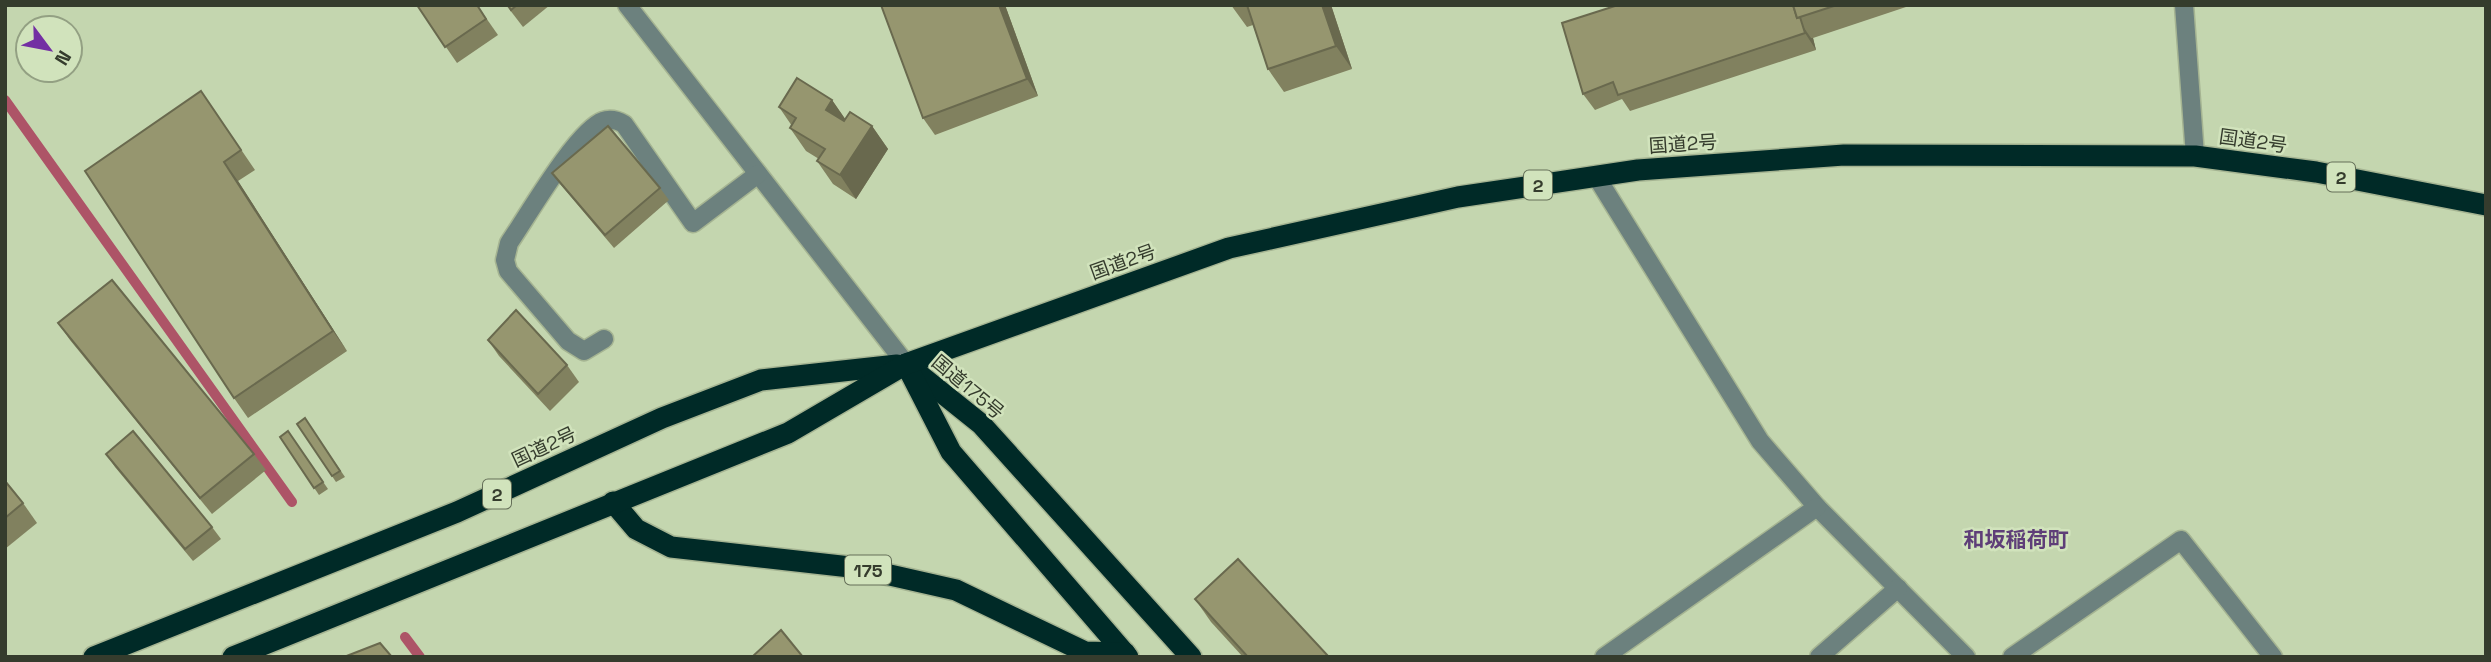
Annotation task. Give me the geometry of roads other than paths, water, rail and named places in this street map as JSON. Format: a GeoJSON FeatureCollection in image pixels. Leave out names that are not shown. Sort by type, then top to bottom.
{"type":"FeatureCollection","features":[{"type":"Feature","properties":{"kind":"highway","name":"国道2号"},"geometry":{"type":"LineString","coordinates":[[233,657],[788,433],[906,364],[1229,248],[1458,197],[1639,170],[1844,155],[2195,156],[2316,172],[2486,205]]}},
{"type":"Feature","properties":{"kind":"highway","name":"国道2号"},"geometry":{"type":"LineString","coordinates":[[94,657],[457,512],[662,418],[761,380],[906,364]]}},
{"type":"Feature","properties":{"kind":"highway","name":"国道175号"},"geometry":{"type":"LineString","coordinates":[[906,364],[951,452],[1126,655]]}},
{"type":"Feature","properties":{"kind":"highway","name":"国道175号"},"geometry":{"type":"LineString","coordinates":[[906,364],[981,424],[1191,657]]}},
{"type":"Feature","properties":{"kind":"highway","name":"175"},"geometry":{"type":"LineString","coordinates":[[613,502],[636,529],[671,547],[859,568],[932,584],[956,590],[1085,652],[1126,655]]}},
{"type":"Feature","properties":{"kind":"street"},"geometry":{"type":"LineString","coordinates":[[627,5],[906,364]]}},
{"type":"Feature","properties":{"kind":"street"},"geometry":{"type":"LineString","coordinates":[[2184,5],[2195,156]]}},
{"type":"Feature","properties":{"kind":"street"},"geometry":{"type":"LineString","coordinates":[[604,339],[584,351],[568,341],[508,271],[505,260],[509,243],[578,141],[601,121],[613,119],[624,124],[693,223],[758,174]]}},
{"type":"Feature","properties":{"kind":"street"},"geometry":{"type":"LineString","coordinates":[[1596,176],[1760,441],[1817,508],[1966,657]]}},
{"type":"Feature","properties":{"kind":"street"},"geometry":{"type":"LineString","coordinates":[[1604,657],[1817,508]]}},
{"type":"Feature","properties":{"kind":"street"},"geometry":{"type":"LineString","coordinates":[[2012,657],[2181,540],[2273,657]]}},
{"type":"Feature","properties":{"kind":"street"},"geometry":{"type":"LineString","coordinates":[[1819,657],[1898,588]]}},
{"type":"Feature","properties":{"kind":"waterway"},"geometry":{"type":"LineString","coordinates":[[5,100],[292,502]]}},
{"type":"Feature","properties":{"kind":"waterway"},"geometry":{"type":"LineString","coordinates":[[405,637],[420,657]]}},
{"type":"Feature","properties":{"kind":"district","name":"和坂稲荷町"},"geometry":{"type":"Point","coordinates":[2016,539]}}]}
